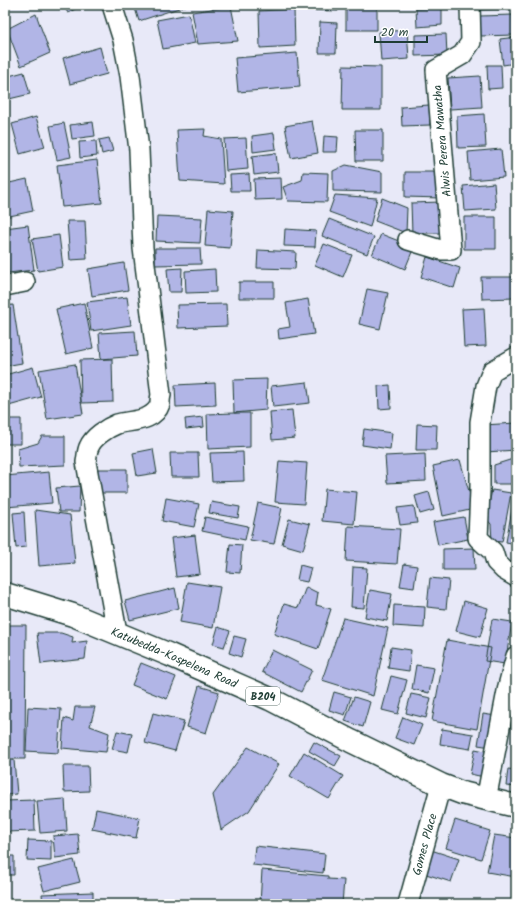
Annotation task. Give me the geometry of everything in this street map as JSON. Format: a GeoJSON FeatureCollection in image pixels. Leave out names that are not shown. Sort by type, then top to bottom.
{"type":"FeatureCollection","features":[{"type":"Feature","properties":{"kind":"main road","name":"Katubedda-Kospelena Road"},"geometry":{"type":"LineString","coordinates":[[5,594],[73,615],[117,632],[270,699],[350,741],[441,785],[486,800],[516,806]]}},
{"type":"Feature","properties":{"kind":"street"},"geometry":{"type":"LineString","coordinates":[[112,5],[123,40],[130,76],[139,150],[143,248],[161,395],[160,405],[153,414],[145,419],[116,424],[97,436],[88,448],[86,462],[117,632]]}},
{"type":"Feature","properties":{"kind":"street","name":"Alwis Perera Mawatha"},"geometry":{"type":"LineString","coordinates":[[408,240],[441,250],[452,250],[436,70],[462,55],[471,42],[470,5]]}},
{"type":"Feature","properties":{"kind":"street"},"geometry":{"type":"LineString","coordinates":[[5,286],[25,282]]}},
{"type":"Feature","properties":{"kind":"street"},"geometry":{"type":"LineString","coordinates":[[516,357],[492,371],[486,386],[480,422],[478,538],[493,552],[496,562],[504,570],[516,577]]}},
{"type":"Feature","properties":{"kind":"street"},"geometry":{"type":"LineString","coordinates":[[486,800],[508,686],[516,656]]}},
{"type":"Feature","properties":{"kind":"street","name":"Gomes Place"},"geometry":{"type":"LineString","coordinates":[[408,904],[441,785]]}},
{"type":"Feature","properties":{"kind":"building"},"geometry":{"type":"Polygon","coordinates":[[[63,5],[82,5],[68,13],[63,5]]]}},
{"type":"Feature","properties":{"kind":"building"},"geometry":{"type":"Polygon","coordinates":[[[134,5],[188,5],[139,21],[134,5]]]}},
{"type":"Feature","properties":{"kind":"building"},"geometry":{"type":"Polygon","coordinates":[[[302,5],[338,5],[338,11],[301,10],[302,5]]]}},
{"type":"Feature","properties":{"kind":"building"},"geometry":{"type":"Polygon","coordinates":[[[346,5],[377,5],[377,30],[346,30],[346,5]]]}},
{"type":"Feature","properties":{"kind":"building"},"geometry":{"type":"Polygon","coordinates":[[[477,5],[511,5],[510,9],[477,10],[477,5]]]}},
{"type":"Feature","properties":{"kind":"building"},"geometry":{"type":"Polygon","coordinates":[[[231,6],[238,41],[198,44],[192,12],[231,6]]]}},
{"type":"Feature","properties":{"kind":"building"},"geometry":{"type":"Polygon","coordinates":[[[442,8],[442,25],[417,27],[416,9],[442,8]]]}},
{"type":"Feature","properties":{"kind":"building"},"geometry":{"type":"Polygon","coordinates":[[[294,9],[295,46],[260,48],[259,11],[294,9]]]}},
{"type":"Feature","properties":{"kind":"building"},"geometry":{"type":"Polygon","coordinates":[[[36,14],[50,53],[21,66],[7,29],[36,14]]]}},
{"type":"Feature","properties":{"kind":"building"},"geometry":{"type":"Polygon","coordinates":[[[189,14],[195,43],[163,49],[157,20],[189,14]]]}},
{"type":"Feature","properties":{"kind":"building"},"geometry":{"type":"Polygon","coordinates":[[[513,15],[514,35],[481,36],[480,16],[513,15]]]}},
{"type":"Feature","properties":{"kind":"building"},"geometry":{"type":"Polygon","coordinates":[[[320,22],[337,23],[336,53],[319,53],[320,22]]]}},
{"type":"Feature","properties":{"kind":"building"},"geometry":{"type":"Polygon","coordinates":[[[407,30],[409,59],[381,61],[379,32],[407,30]]]}},
{"type":"Feature","properties":{"kind":"building"},"geometry":{"type":"Polygon","coordinates":[[[446,34],[447,55],[415,56],[415,35],[446,34]]]}},
{"type":"Feature","properties":{"kind":"building"},"geometry":{"type":"Polygon","coordinates":[[[516,37],[516,63],[503,65],[500,39],[516,37]]]}},
{"type":"Feature","properties":{"kind":"building"},"geometry":{"type":"Polygon","coordinates":[[[100,47],[107,74],[70,84],[63,58],[100,47]]]}},
{"type":"Feature","properties":{"kind":"building"},"geometry":{"type":"Polygon","coordinates":[[[297,53],[300,87],[238,92],[235,58],[297,53]]]}},
{"type":"Feature","properties":{"kind":"building"},"geometry":{"type":"Polygon","coordinates":[[[487,65],[501,65],[502,88],[488,89],[487,65]]]}},
{"type":"Feature","properties":{"kind":"building"},"geometry":{"type":"Polygon","coordinates":[[[343,66],[381,67],[381,110],[342,110],[343,66]]]}},
{"type":"Feature","properties":{"kind":"building"},"geometry":{"type":"Polygon","coordinates":[[[24,72],[30,94],[9,99],[5,86],[5,77],[24,72]]]}},
{"type":"Feature","properties":{"kind":"building"},"geometry":{"type":"Polygon","coordinates":[[[480,76],[482,107],[450,109],[448,78],[480,76]]]}},
{"type":"Feature","properties":{"kind":"building"},"geometry":{"type":"Polygon","coordinates":[[[429,105],[430,125],[402,126],[401,107],[429,105]]]}},
{"type":"Feature","properties":{"kind":"building"},"geometry":{"type":"Polygon","coordinates":[[[484,114],[486,147],[458,148],[457,116],[484,114]]]}},
{"type":"Feature","properties":{"kind":"building"},"geometry":{"type":"Polygon","coordinates":[[[36,117],[45,147],[20,154],[12,124],[36,117]]]}},
{"type":"Feature","properties":{"kind":"building"},"geometry":{"type":"Polygon","coordinates":[[[312,121],[318,153],[291,158],[285,126],[312,121]]]}},
{"type":"Feature","properties":{"kind":"building"},"geometry":{"type":"Polygon","coordinates":[[[93,122],[95,136],[72,139],[70,125],[93,122]]]}},
{"type":"Feature","properties":{"kind":"building"},"geometry":{"type":"Polygon","coordinates":[[[64,123],[71,157],[57,160],[50,126],[64,123]]]}},
{"type":"Feature","properties":{"kind":"building"},"geometry":{"type":"Polygon","coordinates":[[[205,129],[204,136],[221,139],[224,184],[180,181],[177,130],[205,129]]]}},
{"type":"Feature","properties":{"kind":"building"},"geometry":{"type":"Polygon","coordinates":[[[355,130],[383,130],[383,161],[356,161],[355,130]]]}},
{"type":"Feature","properties":{"kind":"building"},"geometry":{"type":"Polygon","coordinates":[[[274,133],[276,149],[253,152],[252,136],[274,133]]]}},
{"type":"Feature","properties":{"kind":"building"},"geometry":{"type":"Polygon","coordinates":[[[324,136],[338,137],[337,152],[323,152],[324,136]]]}},
{"type":"Feature","properties":{"kind":"building"},"geometry":{"type":"Polygon","coordinates":[[[109,138],[113,151],[102,154],[99,140],[109,138]]]}},
{"type":"Feature","properties":{"kind":"building"},"geometry":{"type":"Polygon","coordinates":[[[246,138],[248,169],[226,171],[224,139],[246,138]]]}},
{"type":"Feature","properties":{"kind":"building"},"geometry":{"type":"Polygon","coordinates":[[[96,141],[97,156],[80,158],[79,142],[96,141]]]}},
{"type":"Feature","properties":{"kind":"building"},"geometry":{"type":"Polygon","coordinates":[[[501,149],[504,177],[470,180],[468,152],[501,149]]]}},
{"type":"Feature","properties":{"kind":"building"},"geometry":{"type":"Polygon","coordinates":[[[276,153],[278,172],[254,175],[252,156],[276,153]]]}},
{"type":"Feature","properties":{"kind":"building"},"geometry":{"type":"Polygon","coordinates":[[[97,160],[102,203],[62,207],[57,165],[97,160]]]}},
{"type":"Feature","properties":{"kind":"building"},"geometry":{"type":"Polygon","coordinates":[[[346,165],[382,172],[382,192],[333,191],[333,171],[346,165]]]}},
{"type":"Feature","properties":{"kind":"building"},"geometry":{"type":"Polygon","coordinates":[[[303,172],[328,173],[327,202],[288,201],[283,187],[302,180],[303,172]]]}},
{"type":"Feature","properties":{"kind":"building"},"geometry":{"type":"Polygon","coordinates":[[[405,172],[441,172],[441,198],[405,197],[405,172]]]}},
{"type":"Feature","properties":{"kind":"building"},"geometry":{"type":"Polygon","coordinates":[[[249,174],[250,191],[231,191],[230,175],[249,174]]]}},
{"type":"Feature","properties":{"kind":"building"},"geometry":{"type":"Polygon","coordinates":[[[281,178],[282,199],[255,200],[254,179],[281,178]]]}},
{"type":"Feature","properties":{"kind":"building"},"geometry":{"type":"Polygon","coordinates":[[[27,179],[33,211],[5,217],[5,184],[27,179]]]}},
{"type":"Feature","properties":{"kind":"building"},"geometry":{"type":"Polygon","coordinates":[[[494,183],[496,209],[465,211],[463,186],[494,183]]]}},
{"type":"Feature","properties":{"kind":"building"},"geometry":{"type":"Polygon","coordinates":[[[335,195],[377,198],[370,227],[329,212],[335,195]]]}},
{"type":"Feature","properties":{"kind":"building"},"geometry":{"type":"Polygon","coordinates":[[[382,198],[407,208],[406,233],[375,221],[382,198]]]}},
{"type":"Feature","properties":{"kind":"building"},"geometry":{"type":"Polygon","coordinates":[[[441,202],[441,233],[412,233],[411,203],[441,202]]]}},
{"type":"Feature","properties":{"kind":"building"},"geometry":{"type":"Polygon","coordinates":[[[208,209],[233,211],[230,248],[205,246],[208,209]]]}},
{"type":"Feature","properties":{"kind":"building"},"geometry":{"type":"Polygon","coordinates":[[[157,216],[202,218],[200,243],[156,241],[157,216]]]}},
{"type":"Feature","properties":{"kind":"building"},"geometry":{"type":"Polygon","coordinates":[[[464,217],[496,217],[496,249],[464,249],[464,217]]]}},
{"type":"Feature","properties":{"kind":"building"},"geometry":{"type":"Polygon","coordinates":[[[329,219],[374,237],[367,254],[322,236],[329,219]]]}},
{"type":"Feature","properties":{"kind":"building"},"geometry":{"type":"Polygon","coordinates":[[[67,221],[85,221],[87,259],[70,260],[67,221]]]}},
{"type":"Feature","properties":{"kind":"building"},"geometry":{"type":"Polygon","coordinates":[[[28,225],[34,270],[8,273],[5,249],[5,228],[28,225]]]}},
{"type":"Feature","properties":{"kind":"building"},"geometry":{"type":"Polygon","coordinates":[[[285,229],[316,231],[315,247],[284,246],[285,229]]]}},
{"type":"Feature","properties":{"kind":"building"},"geometry":{"type":"Polygon","coordinates":[[[381,234],[414,247],[405,269],[372,255],[381,234]]]}},
{"type":"Feature","properties":{"kind":"building"},"geometry":{"type":"Polygon","coordinates":[[[59,235],[63,267],[38,271],[32,239],[59,235]]]}},
{"type":"Feature","properties":{"kind":"building"},"geometry":{"type":"Polygon","coordinates":[[[324,244],[352,255],[343,277],[315,265],[324,244]]]}},
{"type":"Feature","properties":{"kind":"building"},"geometry":{"type":"Polygon","coordinates":[[[155,248],[200,248],[201,264],[155,265],[155,248]]]}},
{"type":"Feature","properties":{"kind":"building"},"geometry":{"type":"Polygon","coordinates":[[[258,250],[296,252],[295,269],[257,268],[258,250]]]}},
{"type":"Feature","properties":{"kind":"building"},"geometry":{"type":"Polygon","coordinates":[[[427,257],[460,268],[454,288],[421,277],[427,257]]]}},
{"type":"Feature","properties":{"kind":"building"},"geometry":{"type":"Polygon","coordinates":[[[124,263],[128,290],[92,296],[88,269],[124,263]]]}},
{"type":"Feature","properties":{"kind":"building"},"geometry":{"type":"Polygon","coordinates":[[[182,268],[181,292],[169,292],[167,269],[182,268]]]}},
{"type":"Feature","properties":{"kind":"building"},"geometry":{"type":"Polygon","coordinates":[[[215,269],[216,292],[186,293],[185,271],[215,269]]]}},
{"type":"Feature","properties":{"kind":"building"},"geometry":{"type":"Polygon","coordinates":[[[481,277],[514,277],[514,298],[482,299],[481,277]]]}},
{"type":"Feature","properties":{"kind":"building"},"geometry":{"type":"Polygon","coordinates":[[[239,282],[274,282],[274,298],[239,298],[239,282]]]}},
{"type":"Feature","properties":{"kind":"building"},"geometry":{"type":"Polygon","coordinates":[[[367,289],[388,293],[380,329],[359,324],[367,289]]]}},
{"type":"Feature","properties":{"kind":"building"},"geometry":{"type":"Polygon","coordinates":[[[127,297],[131,325],[91,331],[87,302],[127,297]]]}},
{"type":"Feature","properties":{"kind":"building"},"geometry":{"type":"Polygon","coordinates":[[[308,299],[314,334],[279,339],[278,329],[290,327],[286,303],[308,299]]]}},
{"type":"Feature","properties":{"kind":"building"},"geometry":{"type":"Polygon","coordinates":[[[84,303],[93,348],[66,354],[56,309],[84,303]]]}},
{"type":"Feature","properties":{"kind":"building"},"geometry":{"type":"Polygon","coordinates":[[[226,304],[227,326],[178,328],[177,305],[226,304]]]}},
{"type":"Feature","properties":{"kind":"building"},"geometry":{"type":"Polygon","coordinates":[[[13,305],[22,363],[5,366],[5,306],[13,305]]]}},
{"type":"Feature","properties":{"kind":"building"},"geometry":{"type":"Polygon","coordinates":[[[484,308],[486,346],[464,347],[462,309],[484,308]]]}},
{"type":"Feature","properties":{"kind":"building"},"geometry":{"type":"Polygon","coordinates":[[[135,331],[137,356],[101,359],[99,333],[135,331]]]}},
{"type":"Feature","properties":{"kind":"building"},"geometry":{"type":"Polygon","coordinates":[[[112,359],[113,402],[81,403],[80,360],[112,359]]]}},
{"type":"Feature","properties":{"kind":"building"},"geometry":{"type":"Polygon","coordinates":[[[75,364],[83,414],[47,419],[39,370],[75,364]]]}},
{"type":"Feature","properties":{"kind":"building"},"geometry":{"type":"Polygon","coordinates":[[[33,367],[41,397],[5,407],[5,375],[33,367]]]}},
{"type":"Feature","properties":{"kind":"building"},"geometry":{"type":"Polygon","coordinates":[[[267,379],[266,410],[234,413],[233,380],[267,379]]]}},
{"type":"Feature","properties":{"kind":"building"},"geometry":{"type":"Polygon","coordinates":[[[307,382],[310,403],[273,407],[271,386],[307,382]]]}},
{"type":"Feature","properties":{"kind":"building"},"geometry":{"type":"Polygon","coordinates":[[[215,383],[216,405],[176,407],[175,385],[215,383]]]}},
{"type":"Feature","properties":{"kind":"building"},"geometry":{"type":"Polygon","coordinates":[[[390,385],[391,408],[379,409],[378,386],[390,385]]]}},
{"type":"Feature","properties":{"kind":"building"},"geometry":{"type":"Polygon","coordinates":[[[292,410],[295,438],[272,440],[270,412],[292,410]]]}},
{"type":"Feature","properties":{"kind":"building"},"geometry":{"type":"Polygon","coordinates":[[[250,413],[250,447],[208,449],[207,414],[250,413]]]}},
{"type":"Feature","properties":{"kind":"building"},"geometry":{"type":"Polygon","coordinates":[[[203,417],[204,427],[186,429],[185,419],[203,417]]]}},
{"type":"Feature","properties":{"kind":"building"},"geometry":{"type":"Polygon","coordinates":[[[5,419],[21,419],[21,444],[5,444],[5,419]]]}},
{"type":"Feature","properties":{"kind":"building"},"geometry":{"type":"Polygon","coordinates":[[[516,423],[516,450],[486,452],[484,425],[516,423]]]}},
{"type":"Feature","properties":{"kind":"building"},"geometry":{"type":"Polygon","coordinates":[[[417,424],[437,425],[436,450],[416,450],[417,424]]]}},
{"type":"Feature","properties":{"kind":"building"},"geometry":{"type":"Polygon","coordinates":[[[364,429],[392,433],[390,449],[362,445],[364,429]]]}},
{"type":"Feature","properties":{"kind":"building"},"geometry":{"type":"Polygon","coordinates":[[[42,436],[65,436],[65,465],[19,467],[18,449],[38,443],[42,436]]]}},
{"type":"Feature","properties":{"kind":"building"},"geometry":{"type":"Polygon","coordinates":[[[153,449],[157,473],[137,476],[133,453],[153,449]]]}},
{"type":"Feature","properties":{"kind":"building"},"geometry":{"type":"Polygon","coordinates":[[[243,452],[244,481],[212,482],[210,453],[243,452]]]}},
{"type":"Feature","properties":{"kind":"building"},"geometry":{"type":"Polygon","coordinates":[[[170,453],[198,453],[199,477],[171,477],[170,453]]]}},
{"type":"Feature","properties":{"kind":"building"},"geometry":{"type":"Polygon","coordinates":[[[425,454],[426,481],[387,483],[385,456],[425,454]]]}},
{"type":"Feature","properties":{"kind":"building"},"geometry":{"type":"Polygon","coordinates":[[[516,458],[516,484],[494,484],[494,465],[516,458]]]}},
{"type":"Feature","properties":{"kind":"building"},"geometry":{"type":"Polygon","coordinates":[[[460,460],[474,509],[443,516],[433,466],[460,460]]]}},
{"type":"Feature","properties":{"kind":"building"},"geometry":{"type":"Polygon","coordinates":[[[279,461],[307,463],[304,504],[275,502],[279,461]]]}},
{"type":"Feature","properties":{"kind":"building"},"geometry":{"type":"Polygon","coordinates":[[[97,469],[127,469],[127,493],[97,493],[97,469]]]}},
{"type":"Feature","properties":{"kind":"building"},"geometry":{"type":"Polygon","coordinates":[[[49,472],[52,503],[6,507],[5,476],[49,472]]]}},
{"type":"Feature","properties":{"kind":"building"},"geometry":{"type":"Polygon","coordinates":[[[80,486],[79,512],[59,512],[56,488],[80,486]]]}},
{"type":"Feature","properties":{"kind":"building"},"geometry":{"type":"Polygon","coordinates":[[[325,489],[357,492],[354,524],[322,521],[325,489]]]}},
{"type":"Feature","properties":{"kind":"building"},"geometry":{"type":"Polygon","coordinates":[[[492,490],[511,493],[502,542],[492,541],[491,524],[486,518],[492,490]]]}},
{"type":"Feature","properties":{"kind":"building"},"geometry":{"type":"Polygon","coordinates":[[[429,492],[434,510],[420,514],[415,496],[429,492]]]}},
{"type":"Feature","properties":{"kind":"building"},"geometry":{"type":"Polygon","coordinates":[[[166,498],[199,504],[194,527],[162,521],[166,498]]]}},
{"type":"Feature","properties":{"kind":"building"},"geometry":{"type":"Polygon","coordinates":[[[514,498],[516,498],[516,544],[506,542],[514,498]]]}},
{"type":"Feature","properties":{"kind":"building"},"geometry":{"type":"Polygon","coordinates":[[[211,502],[240,507],[238,518],[209,513],[211,502]]]}},
{"type":"Feature","properties":{"kind":"building"},"geometry":{"type":"Polygon","coordinates":[[[258,503],[282,508],[274,544],[250,540],[258,503]]]}},
{"type":"Feature","properties":{"kind":"building"},"geometry":{"type":"Polygon","coordinates":[[[414,506],[417,523],[400,525],[397,508],[414,506]]]}},
{"type":"Feature","properties":{"kind":"building"},"geometry":{"type":"Polygon","coordinates":[[[35,510],[70,515],[75,563],[39,566],[35,510]]]}},
{"type":"Feature","properties":{"kind":"building"},"geometry":{"type":"Polygon","coordinates":[[[24,512],[26,547],[16,548],[13,513],[24,512]]]}},
{"type":"Feature","properties":{"kind":"building"},"geometry":{"type":"Polygon","coordinates":[[[5,517],[9,517],[10,544],[5,544],[5,517]]]}},
{"type":"Feature","properties":{"kind":"building"},"geometry":{"type":"Polygon","coordinates":[[[205,517],[248,526],[245,540],[202,531],[205,517]]]}},
{"type":"Feature","properties":{"kind":"building"},"geometry":{"type":"Polygon","coordinates":[[[464,517],[468,539],[438,545],[433,522],[464,517]]]}},
{"type":"Feature","properties":{"kind":"building"},"geometry":{"type":"Polygon","coordinates":[[[289,519],[310,524],[303,550],[282,544],[289,519]]]}},
{"type":"Feature","properties":{"kind":"building"},"geometry":{"type":"Polygon","coordinates":[[[348,526],[400,529],[397,564],[346,561],[348,526]]]}},
{"type":"Feature","properties":{"kind":"building"},"geometry":{"type":"Polygon","coordinates":[[[195,535],[200,574],[176,577],[171,538],[195,535]]]}},
{"type":"Feature","properties":{"kind":"building"},"geometry":{"type":"Polygon","coordinates":[[[230,544],[242,545],[240,573],[227,572],[230,544]]]}},
{"type":"Feature","properties":{"kind":"building"},"geometry":{"type":"Polygon","coordinates":[[[474,548],[475,570],[443,570],[443,549],[474,548]]]}},
{"type":"Feature","properties":{"kind":"building"},"geometry":{"type":"Polygon","coordinates":[[[404,564],[417,566],[414,588],[400,586],[404,564]]]}},
{"type":"Feature","properties":{"kind":"building"},"geometry":{"type":"Polygon","coordinates":[[[300,565],[311,568],[307,582],[297,580],[300,565]]]}},
{"type":"Feature","properties":{"kind":"building"},"geometry":{"type":"Polygon","coordinates":[[[353,567],[367,568],[364,608],[351,607],[353,567]]]}},
{"type":"Feature","properties":{"kind":"building"},"geometry":{"type":"Polygon","coordinates":[[[430,578],[449,580],[446,609],[427,607],[430,578]]]}},
{"type":"Feature","properties":{"kind":"building"},"geometry":{"type":"Polygon","coordinates":[[[187,582],[220,587],[213,628],[180,622],[187,582]]]}},
{"type":"Feature","properties":{"kind":"building"},"geometry":{"type":"Polygon","coordinates":[[[306,587],[318,593],[316,605],[331,609],[318,649],[274,634],[284,604],[298,608],[306,587]]]}},
{"type":"Feature","properties":{"kind":"building"},"geometry":{"type":"Polygon","coordinates":[[[175,588],[179,608],[130,620],[125,601],[175,588]]]}},
{"type":"Feature","properties":{"kind":"building"},"geometry":{"type":"Polygon","coordinates":[[[370,590],[392,594],[387,621],[365,617],[370,590]]]}},
{"type":"Feature","properties":{"kind":"building"},"geometry":{"type":"Polygon","coordinates":[[[464,601],[488,608],[480,637],[456,631],[464,601]]]}},
{"type":"Feature","properties":{"kind":"building"},"geometry":{"type":"Polygon","coordinates":[[[394,605],[425,607],[424,628],[393,626],[394,605]]]}},
{"type":"Feature","properties":{"kind":"building"},"geometry":{"type":"Polygon","coordinates":[[[343,618],[388,628],[373,696],[322,680],[343,618]]]}},
{"type":"Feature","properties":{"kind":"building"},"geometry":{"type":"Polygon","coordinates":[[[492,619],[512,622],[505,664],[485,661],[492,619]]]}},
{"type":"Feature","properties":{"kind":"building"},"geometry":{"type":"Polygon","coordinates":[[[5,625],[26,625],[25,759],[5,759],[5,625]]]}},
{"type":"Feature","properties":{"kind":"building"},"geometry":{"type":"Polygon","coordinates":[[[218,627],[230,631],[224,647],[213,644],[218,627]]]}},
{"type":"Feature","properties":{"kind":"building"},"geometry":{"type":"Polygon","coordinates":[[[37,633],[61,633],[73,637],[72,643],[87,641],[85,659],[41,664],[37,633]]]}},
{"type":"Feature","properties":{"kind":"building"},"geometry":{"type":"Polygon","coordinates":[[[234,636],[246,639],[241,657],[229,653],[234,636]]]}},
{"type":"Feature","properties":{"kind":"building"},"geometry":{"type":"Polygon","coordinates":[[[447,640],[491,648],[477,729],[432,721],[447,640]]]}},
{"type":"Feature","properties":{"kind":"building"},"geometry":{"type":"Polygon","coordinates":[[[391,647],[411,650],[409,671],[388,668],[391,647]]]}},
{"type":"Feature","properties":{"kind":"building"},"geometry":{"type":"Polygon","coordinates":[[[272,650],[312,670],[301,692],[262,672],[272,650]]]}},
{"type":"Feature","properties":{"kind":"building"},"geometry":{"type":"Polygon","coordinates":[[[141,663],[176,677],[167,699],[132,685],[141,663]]]}},
{"type":"Feature","properties":{"kind":"building"},"geometry":{"type":"Polygon","coordinates":[[[416,665],[434,668],[429,693],[412,689],[416,665]]]}},
{"type":"Feature","properties":{"kind":"building"},"geometry":{"type":"Polygon","coordinates":[[[391,676],[407,680],[398,714],[382,710],[391,676]]]}},
{"type":"Feature","properties":{"kind":"building"},"geometry":{"type":"Polygon","coordinates":[[[199,686],[219,692],[206,733],[187,727],[199,686]]]}},
{"type":"Feature","properties":{"kind":"building"},"geometry":{"type":"Polygon","coordinates":[[[334,692],[351,697],[345,715],[329,710],[334,692]]]}},
{"type":"Feature","properties":{"kind":"building"},"geometry":{"type":"Polygon","coordinates":[[[411,694],[431,698],[426,718],[406,713],[411,694]]]}},
{"type":"Feature","properties":{"kind":"building"},"geometry":{"type":"Polygon","coordinates":[[[354,697],[370,702],[363,727],[345,721],[354,697]]]}},
{"type":"Feature","properties":{"kind":"building"},"geometry":{"type":"Polygon","coordinates":[[[28,707],[61,709],[58,753],[26,751],[28,707]]]}},
{"type":"Feature","properties":{"kind":"building"},"geometry":{"type":"Polygon","coordinates":[[[75,707],[95,707],[90,726],[109,733],[106,752],[62,748],[64,718],[73,721],[75,707]]]}},
{"type":"Feature","properties":{"kind":"building"},"geometry":{"type":"Polygon","coordinates":[[[153,713],[184,721],[175,751],[145,743],[153,713]]]}},
{"type":"Feature","properties":{"kind":"building"},"geometry":{"type":"Polygon","coordinates":[[[483,714],[496,716],[491,747],[478,745],[483,714]]]}},
{"type":"Feature","properties":{"kind":"building"},"geometry":{"type":"Polygon","coordinates":[[[403,717],[422,725],[414,745],[395,738],[403,717]]]}},
{"type":"Feature","properties":{"kind":"building"},"geometry":{"type":"Polygon","coordinates":[[[442,729],[473,734],[470,749],[440,744],[442,729]]]}},
{"type":"Feature","properties":{"kind":"building"},"geometry":{"type":"Polygon","coordinates":[[[117,731],[132,734],[128,752],[112,749],[117,731]]]}},
{"type":"Feature","properties":{"kind":"building"},"geometry":{"type":"Polygon","coordinates":[[[314,742],[341,756],[335,766],[309,751],[314,742]]]}},
{"type":"Feature","properties":{"kind":"building"},"geometry":{"type":"Polygon","coordinates":[[[248,747],[279,764],[249,811],[221,830],[213,795],[248,747]]]}},
{"type":"Feature","properties":{"kind":"building"},"geometry":{"type":"Polygon","coordinates":[[[475,749],[490,752],[484,777],[470,774],[475,749]]]}},
{"type":"Feature","properties":{"kind":"building"},"geometry":{"type":"Polygon","coordinates":[[[304,752],[343,776],[329,799],[290,776],[304,752]]]}},
{"type":"Feature","properties":{"kind":"building"},"geometry":{"type":"Polygon","coordinates":[[[14,760],[17,794],[5,795],[5,761],[14,760]]]}},
{"type":"Feature","properties":{"kind":"building"},"geometry":{"type":"Polygon","coordinates":[[[63,766],[88,766],[89,791],[64,792],[63,766]]]}},
{"type":"Feature","properties":{"kind":"building"},"geometry":{"type":"Polygon","coordinates":[[[508,769],[516,770],[516,787],[506,786],[508,769]]]}},
{"type":"Feature","properties":{"kind":"building"},"geometry":{"type":"Polygon","coordinates":[[[65,799],[67,831],[40,833],[37,801],[65,799]]]}},
{"type":"Feature","properties":{"kind":"building"},"geometry":{"type":"Polygon","coordinates":[[[34,800],[35,831],[5,832],[5,801],[34,800]]]}},
{"type":"Feature","properties":{"kind":"building"},"geometry":{"type":"Polygon","coordinates":[[[96,809],[140,818],[136,838],[92,829],[96,809]]]}},
{"type":"Feature","properties":{"kind":"building"},"geometry":{"type":"Polygon","coordinates":[[[455,820],[490,831],[481,859],[446,848],[455,820]]]}},
{"type":"Feature","properties":{"kind":"building"},"geometry":{"type":"Polygon","coordinates":[[[78,834],[80,855],[55,858],[53,836],[78,834]]]}},
{"type":"Feature","properties":{"kind":"building"},"geometry":{"type":"Polygon","coordinates":[[[494,835],[516,838],[516,877],[487,872],[494,835]]]}},
{"type":"Feature","properties":{"kind":"building"},"geometry":{"type":"Polygon","coordinates":[[[28,840],[51,841],[51,861],[27,860],[28,840]]]}},
{"type":"Feature","properties":{"kind":"building"},"geometry":{"type":"Polygon","coordinates":[[[255,846],[325,854],[323,873],[253,865],[255,846]]]}},
{"type":"Feature","properties":{"kind":"building"},"geometry":{"type":"Polygon","coordinates":[[[431,850],[459,859],[451,882],[423,873],[431,850]]]}},
{"type":"Feature","properties":{"kind":"building"},"geometry":{"type":"Polygon","coordinates":[[[5,856],[14,856],[14,875],[5,875],[5,856]]]}},
{"type":"Feature","properties":{"kind":"building"},"geometry":{"type":"Polygon","coordinates":[[[74,860],[80,882],[44,891],[38,869],[74,860]]]}},
{"type":"Feature","properties":{"kind":"building"},"geometry":{"type":"Polygon","coordinates":[[[262,870],[328,876],[328,879],[344,880],[342,904],[260,904],[262,870]]]}},
{"type":"Feature","properties":{"kind":"building"},"geometry":{"type":"Polygon","coordinates":[[[93,892],[93,904],[43,904],[42,894],[93,892]]]}}]}
